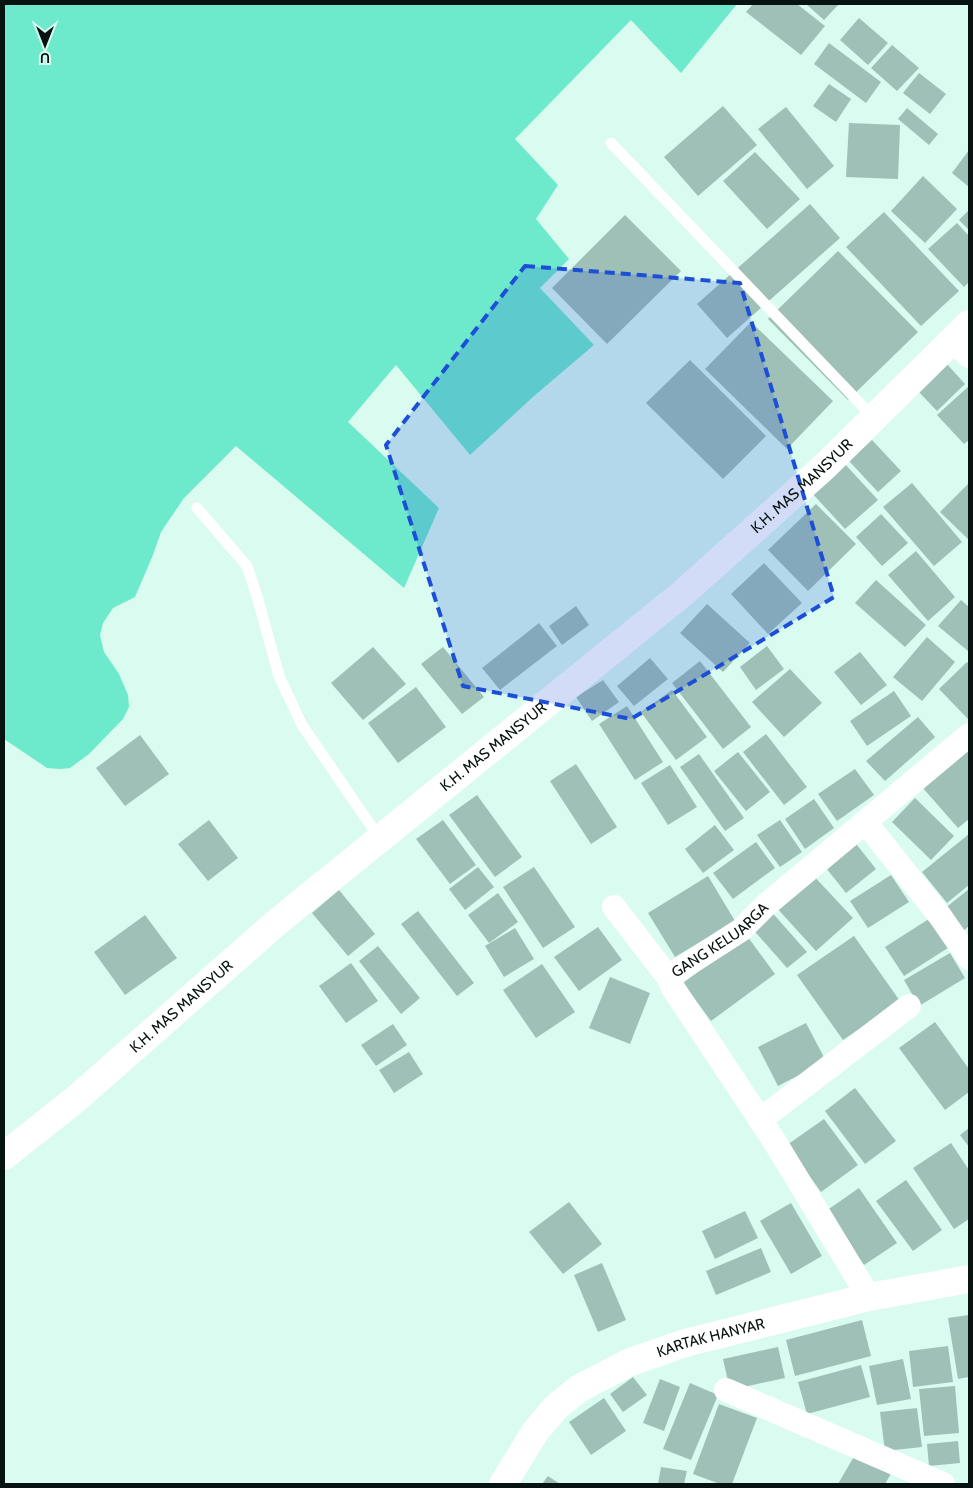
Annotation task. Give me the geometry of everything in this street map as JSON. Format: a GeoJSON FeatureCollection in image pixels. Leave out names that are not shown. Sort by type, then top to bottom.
{"type":"FeatureCollection","features":[{"type":"Feature","properties":{"kind":"main road","name":"K.H. MAS MANSYUR"},"geometry":{"type":"LineString","coordinates":[[4,1156],[76,1099],[276,923],[683,593],[824,467],[874,418],[964,340]]}},
{"type":"Feature","properties":{"kind":"main road","name":"KARTAK HANYAR"},"geometry":{"type":"LineString","coordinates":[[503,1484],[535,1432],[556,1408],[580,1388],[643,1356],[685,1343],[870,1297],[969,1279]]}},
{"type":"Feature","properties":{"kind":"street","name":"GANG KELUARGA"},"geometry":{"type":"LineString","coordinates":[[870,1297],[760,1120],[673,988],[668,977],[741,930],[766,905],[969,735]]}},
{"type":"Feature","properties":{"kind":"street"},"geometry":{"type":"LineString","coordinates":[[866,823],[940,916],[969,958]]}},
{"type":"Feature","properties":{"kind":"street"},"geometry":{"type":"LineString","coordinates":[[614,907],[668,977]]}},
{"type":"Feature","properties":{"kind":"street"},"geometry":{"type":"LineString","coordinates":[[760,1120],[909,1006]]}},
{"type":"Feature","properties":{"kind":"street"},"geometry":{"type":"LineString","coordinates":[[726,1390],[943,1484]]}},
{"type":"Feature","properties":{"kind":"lane"},"geometry":{"type":"LineString","coordinates":[[611,143],[874,418]]}},
{"type":"Feature","properties":{"kind":"lane"},"geometry":{"type":"LineString","coordinates":[[197,508],[247,566],[279,676],[302,725],[380,839]]}},
{"type":"Feature","properties":{"kind":"highlighted area"},"geometry":{"type":"Polygon","coordinates":[[[525,266],[740,283],[834,597],[631,719],[463,686],[386,445],[525,266]]]}},
{"type":"Feature","properties":{"kind":"shaded area"},"geometry":{"type":"Polygon","coordinates":[[[4,4],[737,4],[681,73],[631,20],[515,139],[558,185],[536,219],[569,259],[540,288],[594,345],[534,396],[470,455],[396,365],[348,422],[439,508],[404,588],[236,446],[184,498],[161,532],[135,597],[113,608],[103,623],[100,635],[104,652],[119,674],[128,695],[129,707],[123,719],[89,754],[70,768],[60,769],[47,768],[4,739],[4,4]]]}},
{"type":"Feature","properties":{"kind":"building"},"geometry":{"type":"Polygon","coordinates":[[[753,4],[797,4],[825,26],[801,55],[746,12],[753,4]]]}},
{"type":"Feature","properties":{"kind":"building"},"geometry":{"type":"Polygon","coordinates":[[[806,4],[839,4],[824,20],[806,4]]]}},
{"type":"Feature","properties":{"kind":"building"},"geometry":{"type":"Polygon","coordinates":[[[859,18],[888,43],[868,65],[840,40],[859,18]]]}},
{"type":"Feature","properties":{"kind":"building"},"geometry":{"type":"Polygon","coordinates":[[[829,43],[881,82],[866,103],[814,64],[829,43]]]}},
{"type":"Feature","properties":{"kind":"building"},"geometry":{"type":"Polygon","coordinates":[[[892,45],[919,68],[897,91],[871,68],[892,45]]]}},
{"type":"Feature","properties":{"kind":"building"},"geometry":{"type":"Polygon","coordinates":[[[919,73],[946,94],[930,114],[903,93],[919,73]]]}},
{"type":"Feature","properties":{"kind":"building"},"geometry":{"type":"Polygon","coordinates":[[[829,84],[851,99],[836,122],[813,106],[829,84]]]}},
{"type":"Feature","properties":{"kind":"building"},"geometry":{"type":"Polygon","coordinates":[[[723,106],[757,145],[698,196],[664,157],[723,106]]]}},
{"type":"Feature","properties":{"kind":"building"},"geometry":{"type":"Polygon","coordinates":[[[786,107],[834,166],[807,189],[758,129],[786,107]]]}},
{"type":"Feature","properties":{"kind":"building"},"geometry":{"type":"Polygon","coordinates":[[[907,108],[938,134],[929,145],[898,119],[907,108]]]}},
{"type":"Feature","properties":{"kind":"building"},"geometry":{"type":"Polygon","coordinates":[[[849,123],[900,125],[898,179],[846,177],[849,123]]]}},
{"type":"Feature","properties":{"kind":"building"},"geometry":{"type":"Polygon","coordinates":[[[969,150],[969,187],[952,173],[969,150]]]}},
{"type":"Feature","properties":{"kind":"building"},"geometry":{"type":"Polygon","coordinates":[[[755,152],[800,199],[767,229],[723,181],[755,152]]]}},
{"type":"Feature","properties":{"kind":"building"},"geometry":{"type":"Polygon","coordinates":[[[923,176],[957,209],[925,243],[891,211],[923,176]]]}},
{"type":"Feature","properties":{"kind":"building"},"geometry":{"type":"Polygon","coordinates":[[[810,204],[840,238],[727,338],[697,304],[810,204]]]}},
{"type":"Feature","properties":{"kind":"building"},"geometry":{"type":"Polygon","coordinates":[[[969,210],[969,230],[959,220],[969,210]]]}},
{"type":"Feature","properties":{"kind":"building"},"geometry":{"type":"Polygon","coordinates":[[[884,212],[959,291],[921,326],[846,247],[884,212]]]}},
{"type":"Feature","properties":{"kind":"building"},"geometry":{"type":"Polygon","coordinates":[[[625,215],[681,271],[607,344],[552,288],[625,215]]]}},
{"type":"Feature","properties":{"kind":"building"},"geometry":{"type":"Polygon","coordinates":[[[957,223],[969,236],[969,282],[964,287],[928,249],[957,223]]]}},
{"type":"Feature","properties":{"kind":"building"},"geometry":{"type":"Polygon","coordinates":[[[838,251],[918,332],[848,400],[768,319],[838,251]]]}},
{"type":"Feature","properties":{"kind":"building"},"geometry":{"type":"Polygon","coordinates":[[[751,322],[833,401],[787,449],[705,369],[751,322]]]}},
{"type":"Feature","properties":{"kind":"building"},"geometry":{"type":"Polygon","coordinates":[[[690,360],[766,436],[723,479],[646,403],[690,360]]]}},
{"type":"Feature","properties":{"kind":"building"},"geometry":{"type":"Polygon","coordinates":[[[946,363],[965,384],[937,411],[917,390],[946,363]]]}},
{"type":"Feature","properties":{"kind":"building"},"geometry":{"type":"Polygon","coordinates":[[[969,386],[969,440],[964,444],[937,415],[969,386]]]}},
{"type":"Feature","properties":{"kind":"building"},"geometry":{"type":"Polygon","coordinates":[[[872,440],[901,471],[878,492],[849,461],[872,440]]]}},
{"type":"Feature","properties":{"kind":"building"},"geometry":{"type":"Polygon","coordinates":[[[844,463],[878,500],[845,529],[811,492],[844,463]]]}},
{"type":"Feature","properties":{"kind":"building"},"geometry":{"type":"Polygon","coordinates":[[[912,483],[962,542],[934,566],[883,507],[912,483]]]}},
{"type":"Feature","properties":{"kind":"building"},"geometry":{"type":"Polygon","coordinates":[[[969,483],[969,538],[968,539],[940,512],[969,483]]]}},
{"type":"Feature","properties":{"kind":"building"},"geometry":{"type":"Polygon","coordinates":[[[816,504],[856,544],[808,591],[768,550],[816,504]]]}},
{"type":"Feature","properties":{"kind":"building"},"geometry":{"type":"Polygon","coordinates":[[[881,514],[908,543],[882,566],[856,537],[881,514]]]}},
{"type":"Feature","properties":{"kind":"building"},"geometry":{"type":"Polygon","coordinates":[[[916,551],[955,597],[928,621],[888,575],[916,551]]]}},
{"type":"Feature","properties":{"kind":"building"},"geometry":{"type":"Polygon","coordinates":[[[764,563],[802,603],[768,634],[731,594],[764,563]]]}},
{"type":"Feature","properties":{"kind":"building"},"geometry":{"type":"Polygon","coordinates":[[[876,580],[926,625],[905,647],[855,603],[876,580]]]}},
{"type":"Feature","properties":{"kind":"building"},"geometry":{"type":"Polygon","coordinates":[[[961,600],[969,607],[968,651],[938,626],[961,600]]]}},
{"type":"Feature","properties":{"kind":"building"},"geometry":{"type":"Polygon","coordinates":[[[707,604],[750,643],[723,672],[680,633],[707,604]]]}},
{"type":"Feature","properties":{"kind":"building"},"geometry":{"type":"Polygon","coordinates":[[[576,606],[589,625],[562,645],[549,626],[576,606]]]}},
{"type":"Feature","properties":{"kind":"building"},"geometry":{"type":"Polygon","coordinates":[[[539,623],[557,646],[500,690],[482,668],[539,623]]]}},
{"type":"Feature","properties":{"kind":"building"},"geometry":{"type":"Polygon","coordinates":[[[927,637],[955,662],[922,701],[893,677],[927,637]]]}},
{"type":"Feature","properties":{"kind":"building"},"geometry":{"type":"Polygon","coordinates":[[[767,646],[784,669],[756,690],[740,667],[767,646]]]}},
{"type":"Feature","properties":{"kind":"building"},"geometry":{"type":"Polygon","coordinates":[[[373,647],[406,684],[363,720],[331,683],[373,647]]]}},
{"type":"Feature","properties":{"kind":"building"},"geometry":{"type":"Polygon","coordinates":[[[443,647],[484,697],[462,714],[421,664],[443,647]]]}},
{"type":"Feature","properties":{"kind":"building"},"geometry":{"type":"Polygon","coordinates":[[[860,652],[887,685],[861,705],[834,672],[860,652]]]}},
{"type":"Feature","properties":{"kind":"building"},"geometry":{"type":"Polygon","coordinates":[[[650,658],[668,679],[634,706],[617,686],[650,658]]]}},
{"type":"Feature","properties":{"kind":"building"},"geometry":{"type":"Polygon","coordinates":[[[700,661],[751,727],[723,749],[672,683],[700,661]]]}},
{"type":"Feature","properties":{"kind":"building"},"geometry":{"type":"Polygon","coordinates":[[[967,662],[969,664],[969,720],[939,689],[967,662]]]}},
{"type":"Feature","properties":{"kind":"building"},"geometry":{"type":"Polygon","coordinates":[[[790,669],[822,703],[784,737],[752,702],[790,669]]]}},
{"type":"Feature","properties":{"kind":"building"},"geometry":{"type":"Polygon","coordinates":[[[603,680],[619,702],[592,721],[576,697],[603,680]]]}},
{"type":"Feature","properties":{"kind":"building"},"geometry":{"type":"Polygon","coordinates":[[[416,687],[446,727],[398,763],[368,723],[416,687]]]}},
{"type":"Feature","properties":{"kind":"building"},"geometry":{"type":"Polygon","coordinates":[[[672,690],[707,737],[676,760],[641,712],[672,690]]]}},
{"type":"Feature","properties":{"kind":"building"},"geometry":{"type":"Polygon","coordinates":[[[894,691],[911,716],[867,746],[850,721],[894,691]]]}},
{"type":"Feature","properties":{"kind":"building"},"geometry":{"type":"Polygon","coordinates":[[[627,706],[663,762],[635,780],[599,724],[627,706]]]}},
{"type":"Feature","properties":{"kind":"building"},"geometry":{"type":"Polygon","coordinates":[[[918,717],[935,737],[885,781],[866,761],[918,717]]]}},
{"type":"Feature","properties":{"kind":"building"},"geometry":{"type":"Polygon","coordinates":[[[766,734],[807,787],[784,805],[743,752],[766,734]]]}},
{"type":"Feature","properties":{"kind":"building"},"geometry":{"type":"Polygon","coordinates":[[[140,735],[169,774],[125,806],[96,768],[140,735]]]}},
{"type":"Feature","properties":{"kind":"building"},"geometry":{"type":"Polygon","coordinates":[[[965,749],[969,754],[969,819],[958,828],[922,787],[965,749]]]}},
{"type":"Feature","properties":{"kind":"building"},"geometry":{"type":"Polygon","coordinates":[[[738,752],[770,792],[746,811],[714,771],[738,752]]]}},
{"type":"Feature","properties":{"kind":"building"},"geometry":{"type":"Polygon","coordinates":[[[699,754],[744,818],[725,831],[680,767],[699,754]]]}},
{"type":"Feature","properties":{"kind":"building"},"geometry":{"type":"Polygon","coordinates":[[[576,764],[617,827],[591,844],[550,781],[576,764]]]}},
{"type":"Feature","properties":{"kind":"building"},"geometry":{"type":"Polygon","coordinates":[[[670,765],[697,807],[668,825],[641,783],[670,765]]]}},
{"type":"Feature","properties":{"kind":"building"},"geometry":{"type":"Polygon","coordinates":[[[855,769],[874,795],[837,821],[818,794],[855,769]]]}},
{"type":"Feature","properties":{"kind":"building"},"geometry":{"type":"Polygon","coordinates":[[[477,795],[522,857],[495,877],[449,815],[477,795]]]}},
{"type":"Feature","properties":{"kind":"building"},"geometry":{"type":"Polygon","coordinates":[[[915,798],[954,836],[931,860],[892,822],[915,798]]]}},
{"type":"Feature","properties":{"kind":"building"},"geometry":{"type":"Polygon","coordinates":[[[814,799],[834,828],[805,849],[785,819],[814,799]]]}},
{"type":"Feature","properties":{"kind":"building"},"geometry":{"type":"Polygon","coordinates":[[[209,820],[238,858],[208,881],[178,844],[209,820]]]}},
{"type":"Feature","properties":{"kind":"building"},"geometry":{"type":"Polygon","coordinates":[[[443,820],[476,865],[450,884],[416,839],[443,820]]]}},
{"type":"Feature","properties":{"kind":"building"},"geometry":{"type":"Polygon","coordinates":[[[780,820],[802,852],[780,867],[757,835],[780,820]]]}},
{"type":"Feature","properties":{"kind":"building"},"geometry":{"type":"Polygon","coordinates":[[[715,825],[734,850],[703,873],[685,849],[715,825]]]}},
{"type":"Feature","properties":{"kind":"building"},"geometry":{"type":"Polygon","coordinates":[[[969,834],[969,885],[947,903],[922,872],[969,834]]]}},
{"type":"Feature","properties":{"kind":"building"},"geometry":{"type":"Polygon","coordinates":[[[853,840],[876,869],[846,893],[822,863],[853,840]]]}},
{"type":"Feature","properties":{"kind":"building"},"geometry":{"type":"Polygon","coordinates":[[[756,842],[775,868],[733,899],[713,873],[756,842]]]}},
{"type":"Feature","properties":{"kind":"building"},"geometry":{"type":"Polygon","coordinates":[[[478,867],[494,887],[465,910],[449,889],[478,867]]]}},
{"type":"Feature","properties":{"kind":"building"},"geometry":{"type":"Polygon","coordinates":[[[534,867],[575,927],[543,948],[503,887],[534,867]]]}},
{"type":"Feature","properties":{"kind":"building"},"geometry":{"type":"Polygon","coordinates":[[[811,873],[853,918],[816,951],[775,906],[811,873]]]}},
{"type":"Feature","properties":{"kind":"building"},"geometry":{"type":"Polygon","coordinates":[[[891,875],[909,902],[868,928],[850,901],[891,875]]]}},
{"type":"Feature","properties":{"kind":"building"},"geometry":{"type":"Polygon","coordinates":[[[708,876],[735,921],[675,957],[648,913],[708,876]]]}},
{"type":"Feature","properties":{"kind":"building"},"geometry":{"type":"Polygon","coordinates":[[[969,889],[969,926],[962,932],[944,909],[969,889]]]}},
{"type":"Feature","properties":{"kind":"building"},"geometry":{"type":"Polygon","coordinates":[[[339,890],[375,934],[348,956],[312,913],[339,890]]]}},
{"type":"Feature","properties":{"kind":"building"},"geometry":{"type":"Polygon","coordinates":[[[498,893],[518,922],[489,943],[468,915],[498,893]]]}},
{"type":"Feature","properties":{"kind":"building"},"geometry":{"type":"Polygon","coordinates":[[[769,909],[807,952],[787,968],[750,926],[769,909]]]}},
{"type":"Feature","properties":{"kind":"building"},"geometry":{"type":"Polygon","coordinates":[[[418,911],[474,983],[457,996],[401,924],[418,911]]]}},
{"type":"Feature","properties":{"kind":"building"},"geometry":{"type":"Polygon","coordinates":[[[145,915],[177,958],[125,995],[94,952],[145,915]]]}},
{"type":"Feature","properties":{"kind":"building"},"geometry":{"type":"Polygon","coordinates":[[[932,917],[951,946],[904,976],[885,947],[932,917]]]}},
{"type":"Feature","properties":{"kind":"building"},"geometry":{"type":"Polygon","coordinates":[[[598,927],[622,960],[579,991],[554,957],[598,927]]]}},
{"type":"Feature","properties":{"kind":"building"},"geometry":{"type":"Polygon","coordinates":[[[515,928],[534,959],[504,977],[485,946],[515,928]]]}},
{"type":"Feature","properties":{"kind":"building"},"geometry":{"type":"Polygon","coordinates":[[[747,936],[775,974],[711,1021],[683,983],[747,936]]]}},
{"type":"Feature","properties":{"kind":"building"},"geometry":{"type":"Polygon","coordinates":[[[854,936],[900,1001],[843,1040],[797,975],[854,936]]]}},
{"type":"Feature","properties":{"kind":"building"},"geometry":{"type":"Polygon","coordinates":[[[378,946],[420,998],[401,1014],[359,961],[378,946]]]}},
{"type":"Feature","properties":{"kind":"building"},"geometry":{"type":"Polygon","coordinates":[[[950,953],[965,978],[919,1006],[904,980],[950,953]]]}},
{"type":"Feature","properties":{"kind":"building"},"geometry":{"type":"Polygon","coordinates":[[[351,963],[378,1001],[346,1023],[319,986],[351,963]]]}},
{"type":"Feature","properties":{"kind":"building"},"geometry":{"type":"Polygon","coordinates":[[[542,964],[575,1012],[536,1038],[503,990],[542,964]]]}},
{"type":"Feature","properties":{"kind":"building"},"geometry":{"type":"Polygon","coordinates":[[[610,977],[650,993],[630,1044],[589,1028],[610,977]]]}},
{"type":"Feature","properties":{"kind":"building"},"geometry":{"type":"Polygon","coordinates":[[[935,1022],[969,1069],[969,1092],[945,1110],[899,1048],[935,1022]]]}},
{"type":"Feature","properties":{"kind":"building"},"geometry":{"type":"Polygon","coordinates":[[[806,1023],[826,1061],[778,1086],[758,1047],[806,1023]]]}},
{"type":"Feature","properties":{"kind":"building"},"geometry":{"type":"Polygon","coordinates":[[[393,1024],[407,1045],[376,1066],[361,1045],[393,1024]]]}},
{"type":"Feature","properties":{"kind":"building"},"geometry":{"type":"Polygon","coordinates":[[[409,1052],[423,1074],[394,1093],[379,1070],[409,1052]]]}},
{"type":"Feature","properties":{"kind":"building"},"geometry":{"type":"Polygon","coordinates":[[[855,1088],[896,1141],[865,1164],[825,1111],[855,1088]]]}},
{"type":"Feature","properties":{"kind":"building"},"geometry":{"type":"Polygon","coordinates":[[[824,1119],[858,1165],[821,1192],[787,1145],[824,1119]]]}},
{"type":"Feature","properties":{"kind":"building"},"geometry":{"type":"Polygon","coordinates":[[[969,1128],[969,1147],[960,1135],[969,1128]]]}},
{"type":"Feature","properties":{"kind":"building"},"geometry":{"type":"Polygon","coordinates":[[[951,1143],[969,1170],[969,1219],[954,1229],[913,1168],[951,1143]]]}},
{"type":"Feature","properties":{"kind":"building"},"geometry":{"type":"Polygon","coordinates":[[[906,1180],[942,1230],[913,1251],[876,1201],[906,1180]]]}},
{"type":"Feature","properties":{"kind":"building"},"geometry":{"type":"Polygon","coordinates":[[[859,1188],[897,1243],[864,1265],[826,1211],[859,1188]]]}},
{"type":"Feature","properties":{"kind":"building"},"geometry":{"type":"Polygon","coordinates":[[[569,1202],[602,1244],[563,1274],[529,1232],[569,1202]]]}},
{"type":"Feature","properties":{"kind":"building"},"geometry":{"type":"Polygon","coordinates":[[[791,1203],[822,1256],[791,1274],[760,1221],[791,1203]]]}},
{"type":"Feature","properties":{"kind":"building"},"geometry":{"type":"Polygon","coordinates":[[[745,1211],[758,1238],[715,1259],[702,1231],[745,1211]]]}},
{"type":"Feature","properties":{"kind":"building"},"geometry":{"type":"Polygon","coordinates":[[[761,1248],[771,1272],[716,1295],[706,1271],[761,1248]]]}},
{"type":"Feature","properties":{"kind":"building"},"geometry":{"type":"Polygon","coordinates":[[[602,1263],[626,1320],[598,1332],[574,1275],[602,1263]]]}},
{"type":"Feature","properties":{"kind":"building"},"geometry":{"type":"Polygon","coordinates":[[[969,1315],[969,1377],[958,1379],[948,1318],[969,1315]]]}},
{"type":"Feature","properties":{"kind":"building"},"geometry":{"type":"Polygon","coordinates":[[[862,1320],[871,1356],[795,1376],[786,1340],[862,1320]]]}},
{"type":"Feature","properties":{"kind":"building"},"geometry":{"type":"Polygon","coordinates":[[[948,1346],[953,1382],[913,1387],[909,1351],[948,1346]]]}},
{"type":"Feature","properties":{"kind":"building"},"geometry":{"type":"Polygon","coordinates":[[[778,1347],[785,1378],[730,1390],[723,1359],[778,1347]]]}},
{"type":"Feature","properties":{"kind":"building"},"geometry":{"type":"Polygon","coordinates":[[[903,1359],[911,1399],[877,1405],[869,1366],[903,1359]]]}},
{"type":"Feature","properties":{"kind":"building"},"geometry":{"type":"Polygon","coordinates":[[[861,1365],[870,1397],[807,1414],[798,1382],[861,1365]]]}},
{"type":"Feature","properties":{"kind":"building"},"geometry":{"type":"Polygon","coordinates":[[[633,1377],[647,1395],[623,1412],[610,1394],[633,1377]]]}},
{"type":"Feature","properties":{"kind":"building"},"geometry":{"type":"Polygon","coordinates":[[[660,1379],[680,1387],[664,1431],[643,1423],[660,1379]]]}},
{"type":"Feature","properties":{"kind":"building"},"geometry":{"type":"Polygon","coordinates":[[[690,1383],[718,1395],[691,1460],[663,1449],[690,1383]]]}},
{"type":"Feature","properties":{"kind":"building"},"geometry":{"type":"Polygon","coordinates":[[[955,1386],[959,1433],[924,1436],[919,1389],[955,1386]]]}},
{"type":"Feature","properties":{"kind":"building"},"geometry":{"type":"Polygon","coordinates":[[[604,1398],[626,1431],[591,1455],[569,1422],[604,1398]]]}},
{"type":"Feature","properties":{"kind":"building"},"geometry":{"type":"Polygon","coordinates":[[[719,1404],[757,1418],[732,1484],[720,1484],[693,1474],[719,1404]]]}},
{"type":"Feature","properties":{"kind":"building"},"geometry":{"type":"Polygon","coordinates":[[[917,1408],[922,1447],[885,1451],[880,1412],[917,1408]]]}},
{"type":"Feature","properties":{"kind":"building"},"geometry":{"type":"Polygon","coordinates":[[[958,1441],[960,1463],[929,1466],[927,1444],[958,1441]]]}},
{"type":"Feature","properties":{"kind":"building"},"geometry":{"type":"Polygon","coordinates":[[[856,1453],[892,1472],[885,1484],[838,1484],[856,1453]]]}},
{"type":"Feature","properties":{"kind":"building"},"geometry":{"type":"Polygon","coordinates":[[[661,1467],[687,1471],[684,1484],[658,1484],[661,1467]]]}},
{"type":"Feature","properties":{"kind":"building"},"geometry":{"type":"Polygon","coordinates":[[[548,1476],[560,1484],[542,1484],[548,1476]]]}}]}
